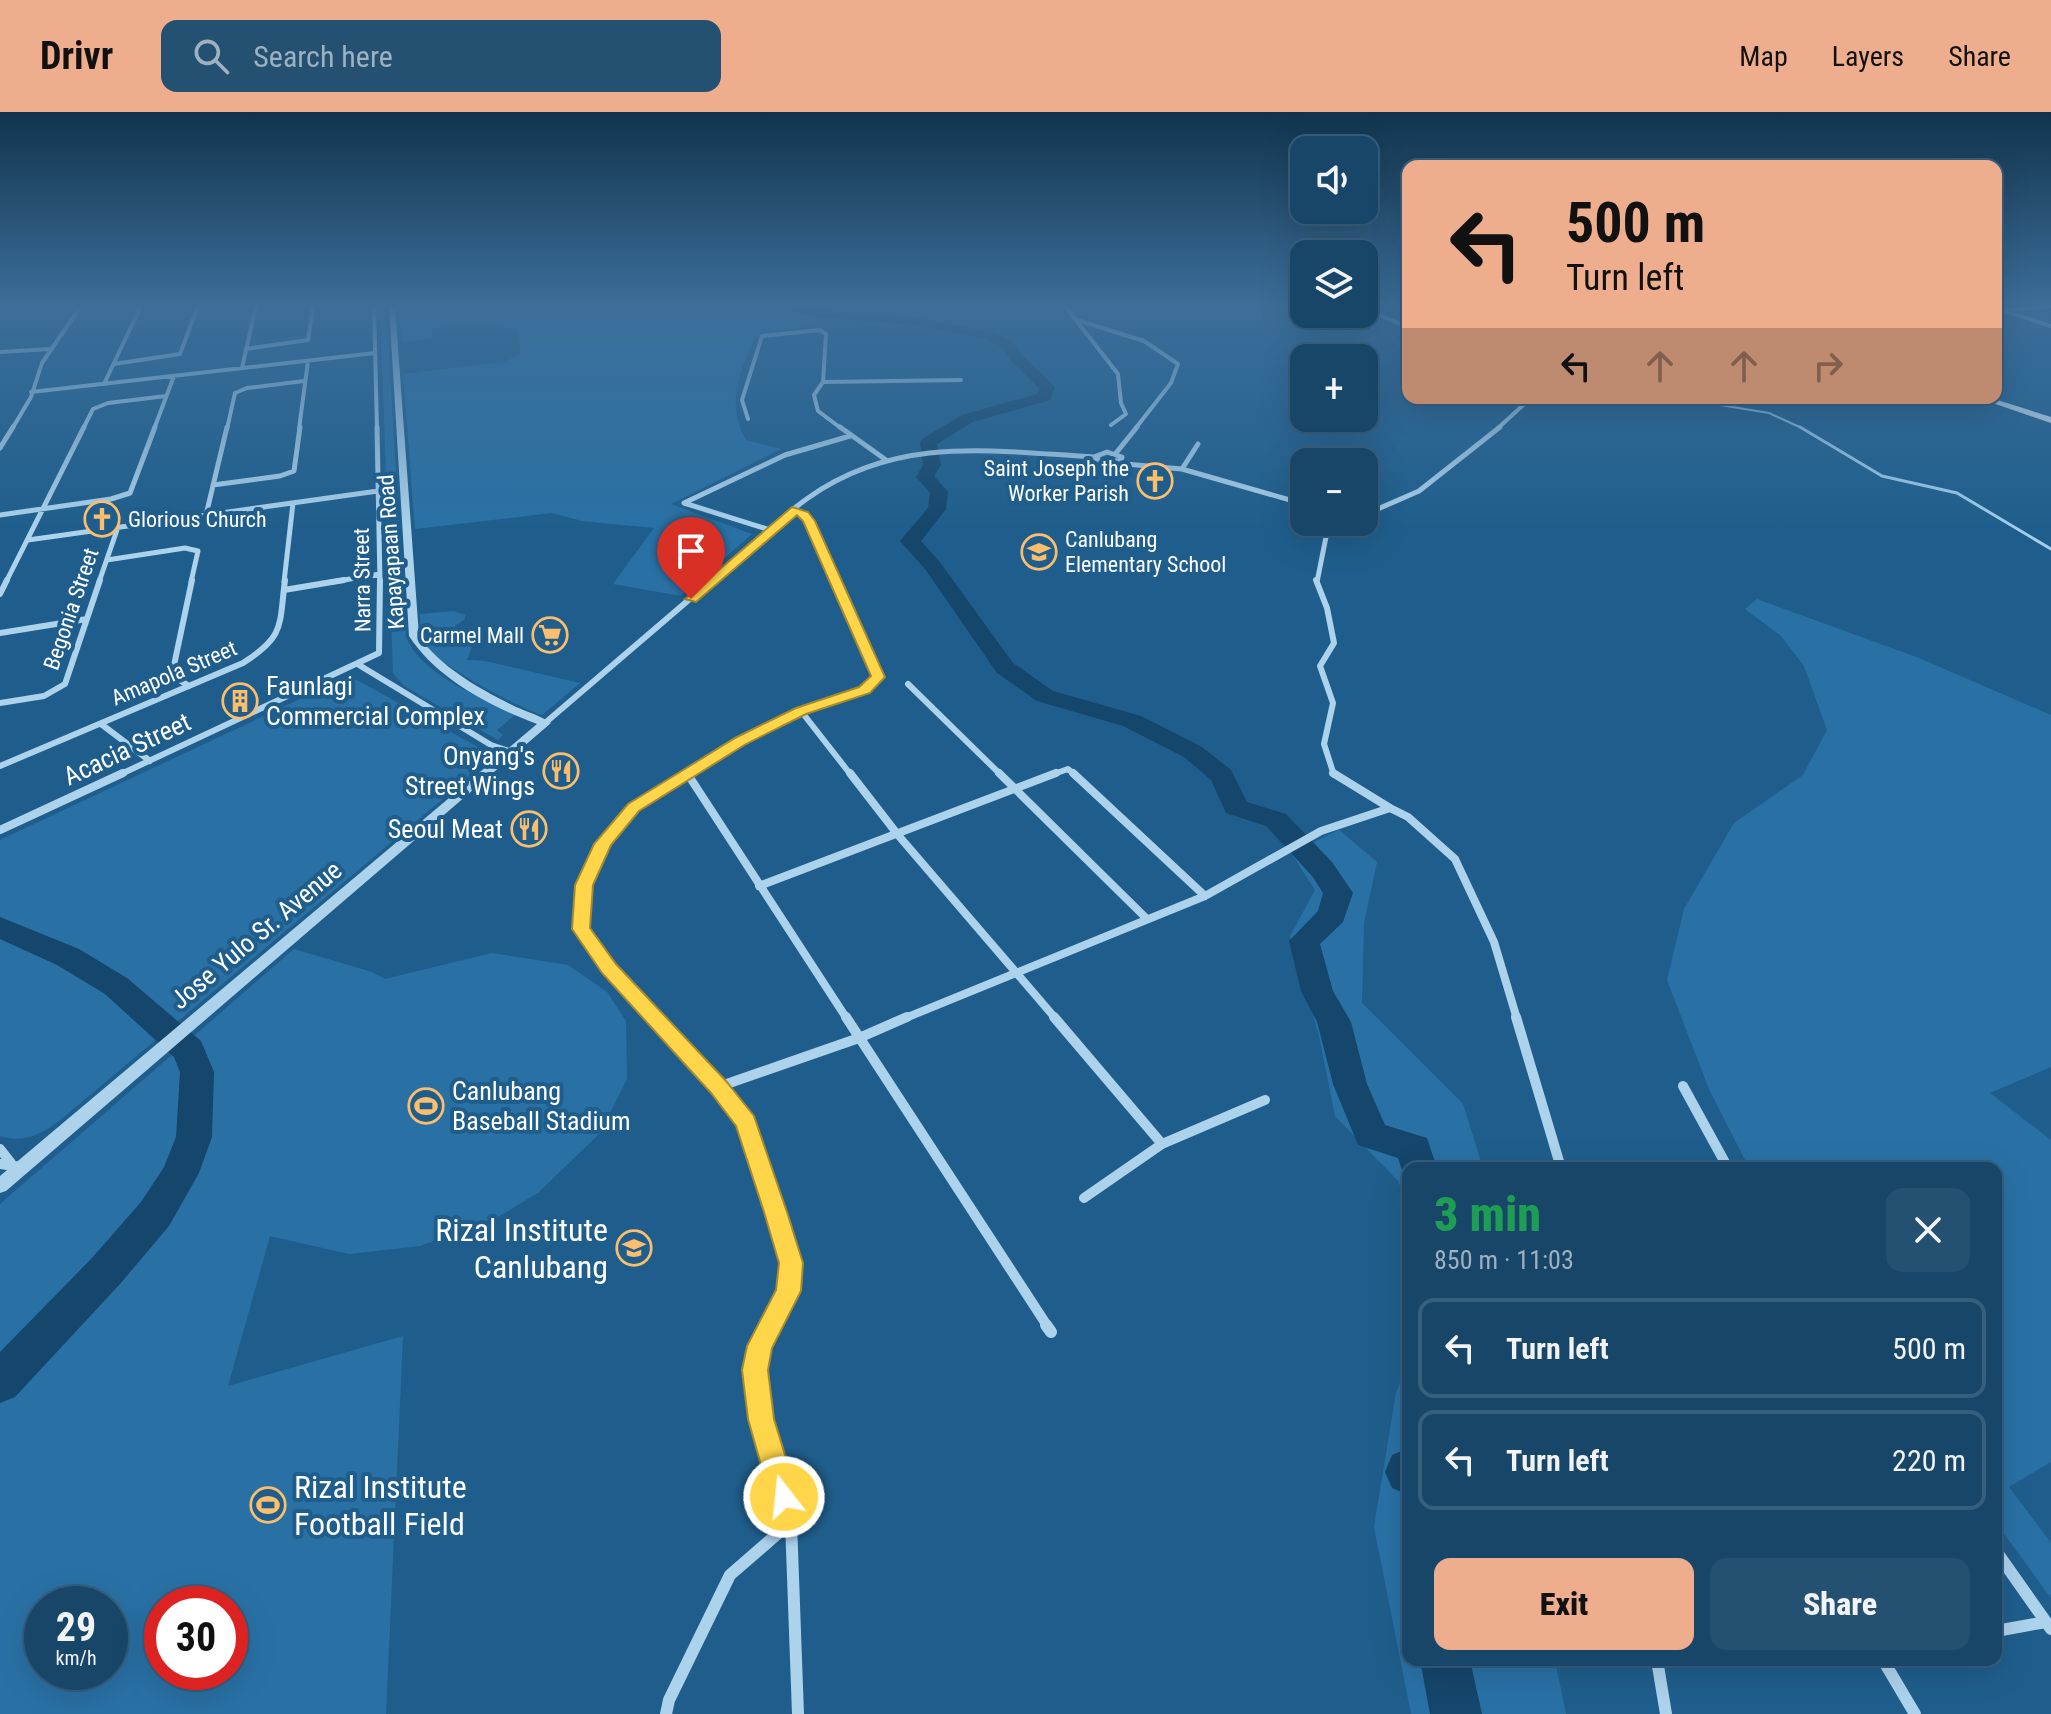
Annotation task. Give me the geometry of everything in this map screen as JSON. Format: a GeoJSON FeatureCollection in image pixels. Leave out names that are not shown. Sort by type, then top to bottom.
{"type":"FeatureCollection","features":[{"type":"Feature","properties":{"kind":"main road"},"geometry":{"type":"LineString","coordinates":[[2002,399],[2051,417]]}},
{"type":"Feature","properties":{"kind":"main road"},"geometry":{"type":"LineString","coordinates":[[2002,404],[2051,417]]}},
{"type":"Feature","properties":{"kind":"street"},"geometry":{"type":"LineString","coordinates":[[0,448],[34,381]]}},
{"type":"Feature","properties":{"kind":"street"},"geometry":{"type":"LineString","coordinates":[[31,392],[132,381]]}},
{"type":"Feature","properties":{"kind":"street"},"geometry":{"type":"LineString","coordinates":[[0,515],[111,499],[130,493],[172,381]]}},
{"type":"Feature","properties":{"kind":"street"},"geometry":{"type":"LineString","coordinates":[[206,515],[213,485],[235,393],[247,388],[304,381],[294,471],[280,476],[213,485]]}},
{"type":"Feature","properties":{"kind":"street","name":"Narra Street"},"geometry":{"type":"LineString","coordinates":[[359,665],[376,656],[381,647],[376,381]]}},
{"type":"Feature","properties":{"kind":"street","name":"Kapayapaan Road"},"geometry":{"type":"LineString","coordinates":[[397,381],[414,636],[420,648],[439,666],[545,723]]}},
{"type":"Feature","properties":{"kind":"street"},"geometry":{"type":"LineString","coordinates":[[748,381],[742,400],[748,419]]}},
{"type":"Feature","properties":{"kind":"street"},"geometry":{"type":"LineString","coordinates":[[886,460],[818,411],[814,395],[823,382],[909,381]]}},
{"type":"Feature","properties":{"kind":"street"},"geometry":{"type":"LineString","coordinates":[[1119,381],[1121,403],[1126,414]]}},
{"type":"Feature","properties":{"kind":"street"},"geometry":{"type":"LineString","coordinates":[[1116,453],[1171,381]]}},
{"type":"Feature","properties":{"kind":"street"},"geometry":{"type":"LineString","coordinates":[[0,594],[93,409],[103,404],[166,396]]}},
{"type":"Feature","properties":{"kind":"street"},"geometry":{"type":"LineString","coordinates":[[1378,512],[1415,493],[1466,456],[1524,404]]}},
{"type":"Feature","properties":{"kind":"street"},"geometry":{"type":"LineString","coordinates":[[1111,425],[1126,414],[1142,417]]}},
{"type":"Feature","properties":{"kind":"street"},"geometry":{"type":"LineString","coordinates":[[770,530],[684,503],[773,457],[818,442],[850,436]]}},
{"type":"Feature","properties":{"kind":"street"},"geometry":{"type":"LineString","coordinates":[[1182,469],[1198,444]]}},
{"type":"Feature","properties":{"kind":"street"},"geometry":{"type":"LineString","coordinates":[[545,723],[808,498],[835,483],[886,460],[946,451],[1094,457],[1107,452],[1122,457],[1114,463]]}},
{"type":"Feature","properties":{"kind":"street"},"geometry":{"type":"LineString","coordinates":[[1094,457],[1104,463],[1182,469],[1290,500]]}},
{"type":"Feature","properties":{"kind":"street"},"geometry":{"type":"LineString","coordinates":[[28,540],[378,491]]}},
{"type":"Feature","properties":{"kind":"street","name":"Amapola Street"},"geometry":{"type":"LineString","coordinates":[[0,766],[243,663],[268,647],[279,631],[293,503]]}},
{"type":"Feature","properties":{"kind":"street"},"geometry":{"type":"LineString","coordinates":[[796,510],[809,521],[878,677],[864,690],[801,711],[686,772],[633,807],[603,844],[584,885],[581,929],[609,969],[718,1087],[746,1122],[791,1263],[789,1291],[759,1346],[755,1370],[761,1419],[791,1522],[798,1714]]}},
{"type":"Feature","properties":{"kind":"street","name":"Begonia Street"},"geometry":{"type":"LineString","coordinates":[[0,703],[44,696],[66,681],[118,527]]}},
{"type":"Feature","properties":{"kind":"street"},"geometry":{"type":"LineString","coordinates":[[1326,536],[1316,580],[1327,608],[1334,643],[1320,666],[1333,703],[1324,744],[1334,776],[1408,817],[1455,859],[1494,942],[1559,1162]]}},
{"type":"Feature","properties":{"kind":"street"},"geometry":{"type":"LineString","coordinates":[[107,560],[185,548],[198,551],[173,670],[178,679],[189,686]]}},
{"type":"Feature","properties":{"kind":"street"},"geometry":{"type":"LineString","coordinates":[[284,590],[380,574]]}},
{"type":"Feature","properties":{"kind":"street"},"geometry":{"type":"LineString","coordinates":[[0,633],[87,619]]}},
{"type":"Feature","properties":{"kind":"street","name":"Narra Street"},"geometry":{"type":"LineString","coordinates":[[359,665],[491,745],[512,752]]}},
{"type":"Feature","properties":{"kind":"street","name":"Acacia Street"},"geometry":{"type":"LineString","coordinates":[[0,830],[359,665]]}},
{"type":"Feature","properties":{"kind":"street"},"geometry":{"type":"LineString","coordinates":[[908,684],[1147,919]]}},
{"type":"Feature","properties":{"kind":"street"},"geometry":{"type":"LineString","coordinates":[[801,711],[898,835],[1162,1144]]}},
{"type":"Feature","properties":{"kind":"street","name":"Jose Yulo Sr. Avenue"},"geometry":{"type":"LineString","coordinates":[[0,1186],[11,1165],[126,1079],[545,723]]}},
{"type":"Feature","properties":{"kind":"street"},"geometry":{"type":"LineString","coordinates":[[101,724],[150,761]]}},
{"type":"Feature","properties":{"kind":"street"},"geometry":{"type":"LineString","coordinates":[[759,886],[1068,769],[1205,896]]}},
{"type":"Feature","properties":{"kind":"street"},"geometry":{"type":"LineString","coordinates":[[686,772],[1051,1332]]}},
{"type":"Feature","properties":{"kind":"street"},"geometry":{"type":"LineString","coordinates":[[718,1087],[859,1038],[1205,896],[1321,831],[1390,808]]}},
{"type":"Feature","properties":{"kind":"street"},"geometry":{"type":"LineString","coordinates":[[1683,1086],[1725,1162]]}},
{"type":"Feature","properties":{"kind":"street"},"geometry":{"type":"LineString","coordinates":[[1084,1198],[1162,1144],[1265,1100]]}},
{"type":"Feature","properties":{"kind":"street"},"geometry":{"type":"LineString","coordinates":[[0,1149],[11,1165]]}},
{"type":"Feature","properties":{"kind":"street"},"geometry":{"type":"LineString","coordinates":[[666,1714],[669,1700],[730,1575],[791,1522]]}},
{"type":"Feature","properties":{"kind":"street"},"geometry":{"type":"LineString","coordinates":[[2002,1560],[2048,1625],[2002,1630]]}},
{"type":"Feature","properties":{"kind":"street"},"geometry":{"type":"LineString","coordinates":[[1658,1666],[1666,1714]]}},
{"type":"Feature","properties":{"kind":"street"},"geometry":{"type":"LineString","coordinates":[[1887,1666],[1915,1714]]}},
{"type":"Feature","properties":{"kind":"shaded area"},"geometry":{"type":"Polygon","coordinates":[[[383,381],[391,381],[406,637],[414,651],[438,674],[515,715],[497,730],[503,735],[498,740],[404,686],[393,673],[383,381]]]}},
{"type":"Feature","properties":{"kind":"shaded area"},"geometry":{"type":"Polygon","coordinates":[[[404,381],[739,381],[736,413],[746,440],[781,449],[671,504],[752,534],[681,596],[613,584],[654,528],[582,521],[552,513],[415,529],[404,381]]]}},
{"type":"Feature","properties":{"kind":"shaded area"},"geometry":{"type":"Polygon","coordinates":[[[1757,599],[1919,658],[2051,715],[2051,1067],[1990,1093],[2051,1140],[2051,1462],[2009,1487],[2051,1543],[2051,1598],[2002,1531],[2002,1162],[1746,1162],[1709,1089],[1667,980],[1684,909],[1734,823],[1803,775],[1827,730],[1804,666],[1781,636],[1745,609],[1757,599]]]}},
{"type":"Feature","properties":{"kind":"shaded area"},"geometry":{"type":"Polygon","coordinates":[[[454,611],[465,615],[453,633],[471,640],[467,660],[485,661],[580,683],[542,715],[479,684],[433,653],[422,637],[420,614],[454,611]]]}},
{"type":"Feature","properties":{"kind":"shaded area"},"geometry":{"type":"Polygon","coordinates":[[[357,680],[494,756],[59,1121],[31,1136],[17,1139],[0,1136],[0,840],[334,683],[357,680]]]}},
{"type":"Feature","properties":{"kind":"shaded area"},"geometry":{"type":"Polygon","coordinates":[[[1339,830],[1377,862],[1364,923],[1362,1003],[1463,1104],[1481,1162],[1402,1162],[1402,1195],[1399,1182],[1335,1116],[1319,1036],[1290,936],[1315,890],[1291,853],[1339,830]]]}},
{"type":"Feature","properties":{"kind":"shaded area"},"geometry":{"type":"Polygon","coordinates":[[[294,949],[372,972],[385,979],[492,953],[568,965],[607,992],[626,1021],[627,1079],[600,1133],[539,1192],[498,1217],[420,1246],[349,1254],[270,1236],[228,1386],[403,1336],[386,1714],[0,1714],[0,1204],[294,949]]]}},
{"type":"Feature","properties":{"kind":"shaded area"},"geometry":{"type":"Polygon","coordinates":[[[1402,1378],[1402,1666],[1556,1666],[1566,1714],[1411,1714],[1374,1527],[1396,1393],[1402,1378]]]}},
{"type":"Feature","properties":{"kind":"waterway"},"geometry":{"type":"LineString","coordinates":[[1040,381],[1047,387],[1044,397],[968,418],[928,443],[932,465],[925,477],[939,492],[937,509],[910,541],[932,565],[1005,668],[1045,696],[1132,721],[1193,752],[1222,776],[1236,807],[1276,820],[1322,869],[1338,893],[1332,915],[1304,941],[1317,991],[1334,1022],[1350,1084],[1371,1135],[1414,1149],[1417,1162]]}},
{"type":"Feature","properties":{"kind":"waterway"},"geometry":{"type":"LineString","coordinates":[[1714,404],[1769,413],[1801,428]]}},
{"type":"Feature","properties":{"kind":"waterway"},"geometry":{"type":"LineString","coordinates":[[1801,428],[1882,476],[1957,493],[2051,549]]}},
{"type":"Feature","properties":{"kind":"waterway"},"geometry":{"type":"LineString","coordinates":[[0,927],[68,957],[116,986],[189,1050],[197,1072],[194,1137],[180,1173],[155,1214],[106,1271],[0,1382]]}},
{"type":"Feature","properties":{"kind":"waterway"},"geometry":{"type":"LineString","coordinates":[[1446,1666],[1456,1714]]}},
{"type":"Feature","properties":{"kind":"place","name":"Saint Joseph the Worker Parish"},"geometry":{"type":"Point","coordinates":[1155,481]}},
{"type":"Feature","properties":{"kind":"place","name":"Glorious Church"},"geometry":{"type":"Point","coordinates":[102,519]}},
{"type":"Feature","properties":{"kind":"place","name":"Canlubang Elementary School"},"geometry":{"type":"Point","coordinates":[1039,552]}},
{"type":"Feature","properties":{"kind":"place","name":"Carmel Mall"},"geometry":{"type":"Point","coordinates":[550,635]}},
{"type":"Feature","properties":{"kind":"place","name":"Faunlagi Commercial Complex"},"geometry":{"type":"Point","coordinates":[240,701]}},
{"type":"Feature","properties":{"kind":"place","name":"Onyang's Street Wings"},"geometry":{"type":"Point","coordinates":[561,771]}},
{"type":"Feature","properties":{"kind":"place","name":"Seoul Meat"},"geometry":{"type":"Point","coordinates":[529,829]}},
{"type":"Feature","properties":{"kind":"place","name":"Canlubang Baseball Stadium"},"geometry":{"type":"Point","coordinates":[426,1106]}},
{"type":"Feature","properties":{"kind":"place","name":"Rizal Institute Canlubang"},"geometry":{"type":"Point","coordinates":[634,1248]}},
{"type":"Feature","properties":{"kind":"place","name":"Rizal Institute Football Field"},"geometry":{"type":"Point","coordinates":[268,1505]}},
{"type":"Feature","properties":{"kind":"route"},"geometry":{"type":"LineString","coordinates":[[691,599],[796,510],[809,521],[878,677],[864,690],[801,711],[740,741],[633,807],[603,844],[584,885],[581,929],[609,969],[718,1087],[746,1122],[776,1212],[791,1263],[789,1291],[759,1346],[755,1370],[761,1419],[784,1497]]}}]}
